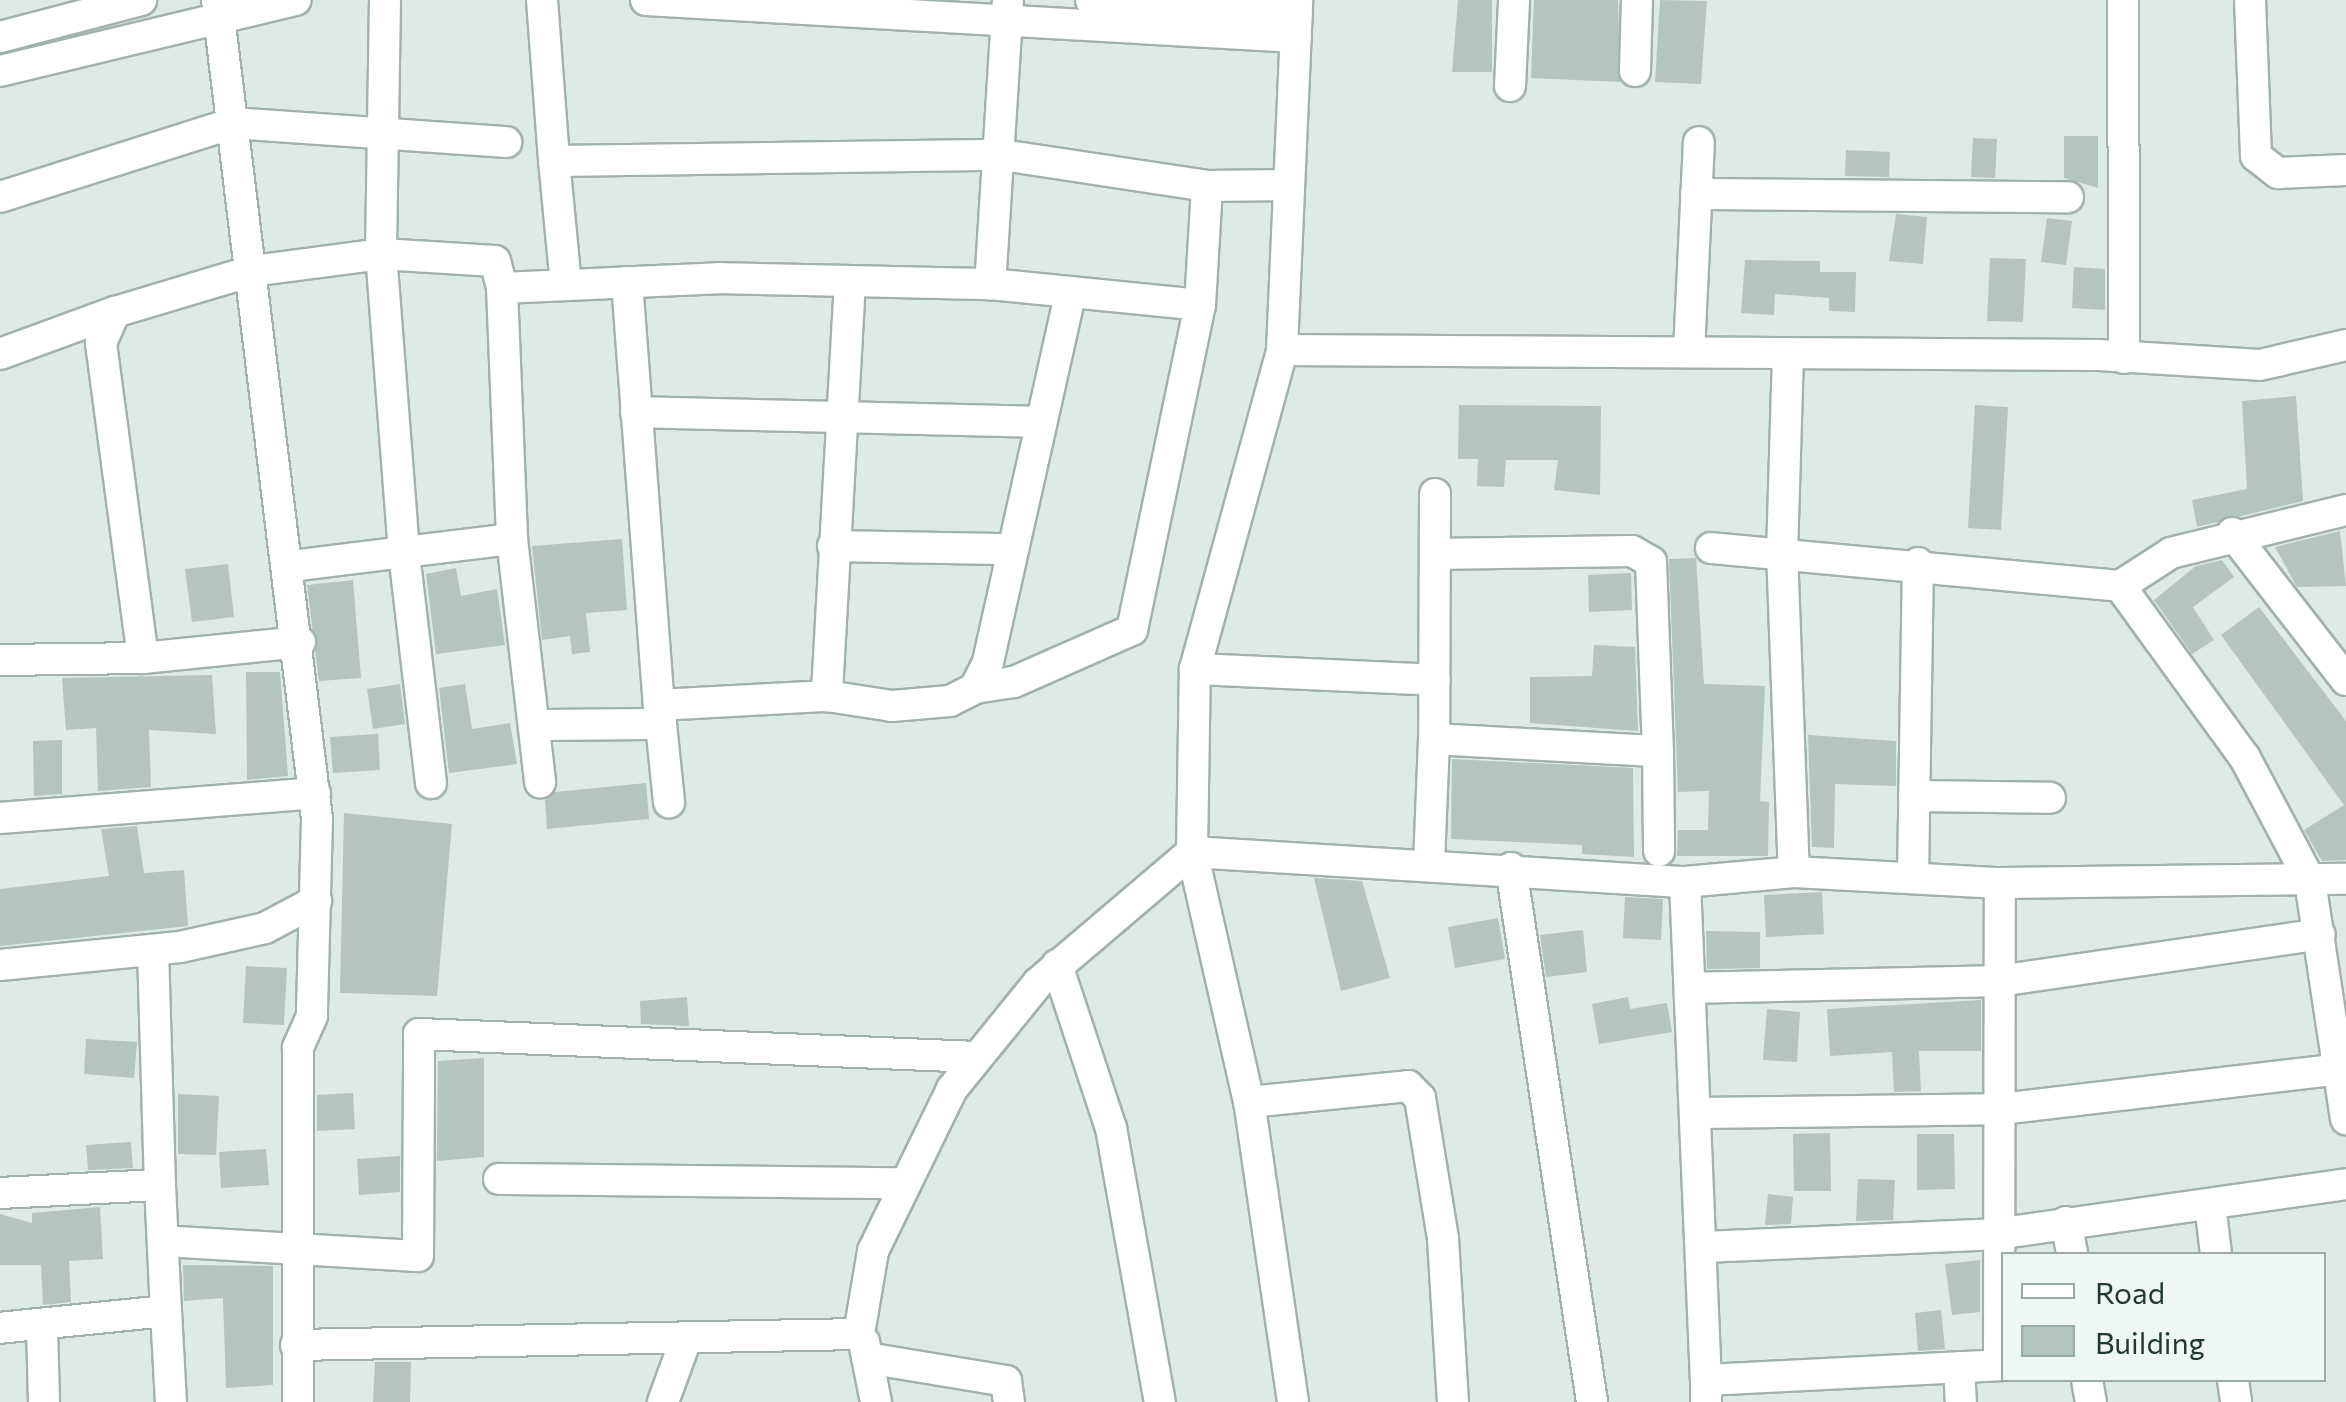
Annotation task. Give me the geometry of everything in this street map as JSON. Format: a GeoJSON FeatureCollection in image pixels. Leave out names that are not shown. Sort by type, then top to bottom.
{"type":"FeatureCollection","features":[{"type":"Feature","properties":{"kind":"street"},"geometry":{"type":"LineString","coordinates":[[0,37],[140,0]]}},
{"type":"Feature","properties":{"kind":"street"},"geometry":{"type":"LineString","coordinates":[[0,71],[218,7],[296,0]]}},
{"type":"Feature","properties":{"kind":"street"},"geometry":{"type":"LineString","coordinates":[[385,0],[381,254],[404,552],[431,784]]}},
{"type":"Feature","properties":{"kind":"street"},"geometry":{"type":"LineString","coordinates":[[542,0],[566,285]]}},
{"type":"Feature","properties":{"kind":"street"},"geometry":{"type":"LineString","coordinates":[[646,0],[1296,17]]}},
{"type":"Feature","properties":{"kind":"street"},"geometry":{"type":"LineString","coordinates":[[1090,0],[1296,17]]}},
{"type":"Feature","properties":{"kind":"street"},"geometry":{"type":"LineString","coordinates":[[1510,86],[1514,0]]}},
{"type":"Feature","properties":{"kind":"street"},"geometry":{"type":"LineString","coordinates":[[1635,71],[1637,0]]}},
{"type":"Feature","properties":{"kind":"street"},"geometry":{"type":"LineString","coordinates":[[2123,0],[2124,358]]}},
{"type":"Feature","properties":{"kind":"street"},"geometry":{"type":"LineString","coordinates":[[2250,0],[2256,156],[2278,173],[2346,170]]}},
{"type":"Feature","properties":{"kind":"street"},"geometry":{"type":"LineString","coordinates":[[218,7],[291,566],[315,793],[312,1016],[298,1048],[294,1246],[298,1402]]}},
{"type":"Feature","properties":{"kind":"street"},"geometry":{"type":"LineString","coordinates":[[990,284],[1002,155],[1007,12]]}},
{"type":"Feature","properties":{"kind":"street"},"geometry":{"type":"LineString","coordinates":[[1293,1402],[1248,1102],[1192,852],[1195,669],[1282,350],[1296,17]]}},
{"type":"Feature","properties":{"kind":"street"},"geometry":{"type":"LineString","coordinates":[[0,198],[233,122],[506,142]]}},
{"type":"Feature","properties":{"kind":"street"},"geometry":{"type":"LineString","coordinates":[[1689,352],[1699,142]]}},
{"type":"Feature","properties":{"kind":"street"},"geometry":{"type":"LineString","coordinates":[[554,161],[1002,155],[1206,186],[1290,185]]}},
{"type":"Feature","properties":{"kind":"street"},"geometry":{"type":"LineString","coordinates":[[534,725],[827,696],[892,706],[950,701],[974,688],[1014,682],[1132,630],[1200,305],[1206,186]]}},
{"type":"Feature","properties":{"kind":"street"},"geometry":{"type":"LineString","coordinates":[[1696,194],[2068,197]]}},
{"type":"Feature","properties":{"kind":"street"},"geometry":{"type":"LineString","coordinates":[[0,354],[114,312],[252,271],[381,254],[495,261],[502,288],[512,540],[540,782]]}},
{"type":"Feature","properties":{"kind":"street"},"geometry":{"type":"LineString","coordinates":[[827,696],[838,414],[850,281]]}},
{"type":"Feature","properties":{"kind":"street"},"geometry":{"type":"LineString","coordinates":[[502,288],[627,282],[990,284],[1200,305]]}},
{"type":"Feature","properties":{"kind":"street"},"geometry":{"type":"LineString","coordinates":[[627,282],[669,802]]}},
{"type":"Feature","properties":{"kind":"street"},"geometry":{"type":"LineString","coordinates":[[974,688],[1012,549],[1071,292]]}},
{"type":"Feature","properties":{"kind":"street"},"geometry":{"type":"LineString","coordinates":[[114,312],[101,343],[143,658]]}},
{"type":"Feature","properties":{"kind":"street"},"geometry":{"type":"LineString","coordinates":[[1282,350],[2124,358],[2260,365],[2346,345]]}},
{"type":"Feature","properties":{"kind":"street"},"geometry":{"type":"LineString","coordinates":[[1788,353],[1782,550],[1794,872]]}},
{"type":"Feature","properties":{"kind":"street"},"geometry":{"type":"LineString","coordinates":[[636,412],[1040,422]]}},
{"type":"Feature","properties":{"kind":"street"},"geometry":{"type":"LineString","coordinates":[[1429,864],[1435,680],[1435,494]]}},
{"type":"Feature","properties":{"kind":"street"},"geometry":{"type":"LineString","coordinates":[[2120,586],[2132,570],[2232,534],[2346,510]]}},
{"type":"Feature","properties":{"kind":"street"},"geometry":{"type":"LineString","coordinates":[[2232,534],[2346,680]]}},
{"type":"Feature","properties":{"kind":"street"},"geometry":{"type":"LineString","coordinates":[[291,566],[512,540]]}},
{"type":"Feature","properties":{"kind":"street"},"geometry":{"type":"LineString","coordinates":[[833,546],[1012,549]]}},
{"type":"Feature","properties":{"kind":"street"},"geometry":{"type":"LineString","coordinates":[[1712,548],[1782,550],[2120,586],[2244,758],[2310,881],[2346,1119]]}},
{"type":"Feature","properties":{"kind":"street"},"geometry":{"type":"LineString","coordinates":[[1435,554],[1632,551],[1650,562],[1659,850]]}},
{"type":"Feature","properties":{"kind":"street"},"geometry":{"type":"LineString","coordinates":[[1913,878],[1918,563]]}},
{"type":"Feature","properties":{"kind":"street"},"geometry":{"type":"LineString","coordinates":[[0,660],[143,658],[300,642]]}},
{"type":"Feature","properties":{"kind":"street"},"geometry":{"type":"LineString","coordinates":[[1195,669],[1435,680]]}},
{"type":"Feature","properties":{"kind":"street"},"geometry":{"type":"LineString","coordinates":[[1434,739],[1658,751]]}},
{"type":"Feature","properties":{"kind":"street"},"geometry":{"type":"LineString","coordinates":[[0,818],[315,793]]}},
{"type":"Feature","properties":{"kind":"street"},"geometry":{"type":"LineString","coordinates":[[1914,796],[2050,798]]}},
{"type":"Feature","properties":{"kind":"street"},"geometry":{"type":"LineString","coordinates":[[876,1402],[866,1347],[873,1251],[904,1183],[977,1057],[1057,965],[1192,852],[1510,868],[1686,882],[1794,872],[2000,883],[2346,880]]}},
{"type":"Feature","properties":{"kind":"street"},"geometry":{"type":"LineString","coordinates":[[1510,868],[1592,1402]]}},
{"type":"Feature","properties":{"kind":"street"},"geometry":{"type":"LineString","coordinates":[[1686,882],[1706,1391],[2001,1365],[1996,1234],[2001,1109],[2000,883]]}},
{"type":"Feature","properties":{"kind":"street"},"geometry":{"type":"LineString","coordinates":[[0,965],[152,950],[265,928],[316,901]]}},
{"type":"Feature","properties":{"kind":"street"},"geometry":{"type":"LineString","coordinates":[[1690,988],[1999,981],[2320,934]]}},
{"type":"Feature","properties":{"kind":"street"},"geometry":{"type":"LineString","coordinates":[[152,950],[172,1402]]}},
{"type":"Feature","properties":{"kind":"street"},"geometry":{"type":"LineString","coordinates":[[1057,965],[1112,1128],[1160,1402]]}},
{"type":"Feature","properties":{"kind":"street"},"geometry":{"type":"LineString","coordinates":[[162,1241],[418,1256],[418,1034],[977,1057]]}},
{"type":"Feature","properties":{"kind":"street"},"geometry":{"type":"LineString","coordinates":[[1695,1112],[2001,1109],[2340,1069]]}},
{"type":"Feature","properties":{"kind":"street"},"geometry":{"type":"LineString","coordinates":[[1248,1102],[1408,1086],[1420,1098],[1443,1240],[1453,1402]]}},
{"type":"Feature","properties":{"kind":"street"},"geometry":{"type":"LineString","coordinates":[[499,1180],[904,1183]]}},
{"type":"Feature","properties":{"kind":"street"},"geometry":{"type":"LineString","coordinates":[[1702,1247],[1996,1234],[2346,1184]]}},
{"type":"Feature","properties":{"kind":"street"},"geometry":{"type":"LineString","coordinates":[[0,1192],[160,1185]]}},
{"type":"Feature","properties":{"kind":"street"},"geometry":{"type":"LineString","coordinates":[[2210,1204],[2216,1252]]}},
{"type":"Feature","properties":{"kind":"street"},"geometry":{"type":"LineString","coordinates":[[2066,1222],[2072,1252]]}},
{"type":"Feature","properties":{"kind":"street"},"geometry":{"type":"LineString","coordinates":[[0,1328],[166,1311]]}},
{"type":"Feature","properties":{"kind":"street"},"geometry":{"type":"LineString","coordinates":[[42,1326],[44,1402]]}},
{"type":"Feature","properties":{"kind":"street"},"geometry":{"type":"LineString","coordinates":[[296,1345],[686,1339],[866,1347],[1006,1381],[1008,1402]]}},
{"type":"Feature","properties":{"kind":"street"},"geometry":{"type":"LineString","coordinates":[[663,1402],[686,1339]]}},
{"type":"Feature","properties":{"kind":"street"},"geometry":{"type":"LineString","coordinates":[[1959,1367],[1961,1402]]}},
{"type":"Feature","properties":{"kind":"building"},"geometry":{"type":"Polygon","coordinates":[[[1458,0],[1492,0],[1492,72],[1452,72],[1458,0]]]}},
{"type":"Feature","properties":{"kind":"building"},"geometry":{"type":"Polygon","coordinates":[[[1534,0],[1618,0],[1620,82],[1531,78],[1534,0]]]}},
{"type":"Feature","properties":{"kind":"building"},"geometry":{"type":"Polygon","coordinates":[[[1660,0],[1707,1],[1701,84],[1655,82],[1660,0]]]}},
{"type":"Feature","properties":{"kind":"building"},"geometry":{"type":"Polygon","coordinates":[[[2064,136],[2098,136],[2098,188],[2064,178],[2064,136]]]}},
{"type":"Feature","properties":{"kind":"building"},"geometry":{"type":"Polygon","coordinates":[[[1973,138],[1997,139],[1995,178],[1971,177],[1973,138]]]}},
{"type":"Feature","properties":{"kind":"building"},"geometry":{"type":"Polygon","coordinates":[[[1846,150],[1890,152],[1889,177],[1845,176],[1846,150]]]}},
{"type":"Feature","properties":{"kind":"building"},"geometry":{"type":"Polygon","coordinates":[[[1896,214],[1927,217],[1923,264],[1889,261],[1896,214]]]}},
{"type":"Feature","properties":{"kind":"building"},"geometry":{"type":"Polygon","coordinates":[[[2047,218],[2072,221],[2066,265],[2041,262],[2047,218]]]}},
{"type":"Feature","properties":{"kind":"building"},"geometry":{"type":"Polygon","coordinates":[[[1990,258],[2026,259],[2023,322],[1987,321],[1990,258]]]}},
{"type":"Feature","properties":{"kind":"building"},"geometry":{"type":"Polygon","coordinates":[[[1745,260],[1820,261],[1820,272],[1856,272],[1855,312],[1829,311],[1829,298],[1775,294],[1774,315],[1741,313],[1745,260]]]}},
{"type":"Feature","properties":{"kind":"building"},"geometry":{"type":"Polygon","coordinates":[[[2074,267],[2105,269],[2105,310],[2072,308],[2074,267]]]}},
{"type":"Feature","properties":{"kind":"building"},"geometry":{"type":"Polygon","coordinates":[[[2296,396],[2303,501],[2197,527],[2192,500],[2247,489],[2242,401],[2296,396]]]}},
{"type":"Feature","properties":{"kind":"building"},"geometry":{"type":"Polygon","coordinates":[[[1459,405],[1601,406],[1600,495],[1554,490],[1558,460],[1506,460],[1504,487],[1477,486],[1478,459],[1458,459],[1459,405]]]}},
{"type":"Feature","properties":{"kind":"building"},"geometry":{"type":"Polygon","coordinates":[[[1975,405],[2008,407],[2001,530],[1968,528],[1975,405]]]}},
{"type":"Feature","properties":{"kind":"building"},"geometry":{"type":"Polygon","coordinates":[[[2340,531],[2346,586],[2297,587],[2275,547],[2340,531]]]}},
{"type":"Feature","properties":{"kind":"building"},"geometry":{"type":"Polygon","coordinates":[[[622,539],[627,610],[586,613],[590,652],[572,654],[570,636],[542,640],[532,546],[622,539]]]}},
{"type":"Feature","properties":{"kind":"building"},"geometry":{"type":"Polygon","coordinates":[[[1696,558],[1704,684],[1765,686],[1760,801],[1769,802],[1768,856],[1677,856],[1678,830],[1708,830],[1709,791],[1678,792],[1669,559],[1696,558]]]}},
{"type":"Feature","properties":{"kind":"building"},"geometry":{"type":"Polygon","coordinates":[[[2222,560],[2234,577],[2193,607],[2214,640],[2192,654],[2154,600],[2196,566],[2222,560]]]}},
{"type":"Feature","properties":{"kind":"building"},"geometry":{"type":"Polygon","coordinates":[[[228,564],[234,617],[192,622],[185,569],[228,564]]]}},
{"type":"Feature","properties":{"kind":"building"},"geometry":{"type":"Polygon","coordinates":[[[456,568],[461,596],[497,589],[505,645],[436,654],[426,574],[456,568]]]}},
{"type":"Feature","properties":{"kind":"building"},"geometry":{"type":"Polygon","coordinates":[[[1631,573],[1632,610],[1589,612],[1588,575],[1631,573]]]}},
{"type":"Feature","properties":{"kind":"building"},"geometry":{"type":"Polygon","coordinates":[[[353,580],[361,678],[319,681],[307,585],[353,580]]]}},
{"type":"Feature","properties":{"kind":"building"},"geometry":{"type":"Polygon","coordinates":[[[2259,607],[2346,721],[2346,860],[2322,861],[2304,830],[2344,805],[2221,635],[2259,607]]]}},
{"type":"Feature","properties":{"kind":"building"},"geometry":{"type":"Polygon","coordinates":[[[1594,645],[1635,647],[1638,731],[1530,723],[1530,677],[1592,676],[1594,645]]]}},
{"type":"Feature","properties":{"kind":"building"},"geometry":{"type":"Polygon","coordinates":[[[246,672],[280,672],[288,776],[247,780],[246,672]]]}},
{"type":"Feature","properties":{"kind":"building"},"geometry":{"type":"Polygon","coordinates":[[[212,675],[216,734],[149,730],[151,787],[98,791],[96,728],[66,730],[62,678],[212,675]]]}},
{"type":"Feature","properties":{"kind":"building"},"geometry":{"type":"Polygon","coordinates":[[[400,684],[405,724],[373,729],[367,689],[400,684]]]}},
{"type":"Feature","properties":{"kind":"building"},"geometry":{"type":"Polygon","coordinates":[[[465,684],[472,729],[510,723],[517,764],[449,773],[439,688],[465,684]]]}},
{"type":"Feature","properties":{"kind":"building"},"geometry":{"type":"Polygon","coordinates":[[[378,734],[380,770],[333,773],[330,737],[378,734]]]}},
{"type":"Feature","properties":{"kind":"building"},"geometry":{"type":"Polygon","coordinates":[[[1808,735],[1896,741],[1896,786],[1835,784],[1834,848],[1812,847],[1808,735]]]}},
{"type":"Feature","properties":{"kind":"building"},"geometry":{"type":"Polygon","coordinates":[[[62,740],[62,794],[34,796],[33,741],[62,740]]]}},
{"type":"Feature","properties":{"kind":"building"},"geometry":{"type":"Polygon","coordinates":[[[1452,759],[1633,768],[1634,857],[1582,854],[1582,845],[1451,839],[1452,759]]]}},
{"type":"Feature","properties":{"kind":"building"},"geometry":{"type":"Polygon","coordinates":[[[646,783],[649,819],[547,829],[545,800],[555,792],[646,783]]]}},
{"type":"Feature","properties":{"kind":"building"},"geometry":{"type":"Polygon","coordinates":[[[344,813],[452,824],[437,996],[340,993],[344,813]]]}},
{"type":"Feature","properties":{"kind":"building"},"geometry":{"type":"Polygon","coordinates":[[[137,826],[144,873],[184,870],[188,926],[0,946],[0,889],[109,876],[101,829],[137,826]]]}},
{"type":"Feature","properties":{"kind":"building"},"geometry":{"type":"Polygon","coordinates":[[[1314,878],[1362,881],[1390,978],[1341,991],[1314,878]]]}},
{"type":"Feature","properties":{"kind":"building"},"geometry":{"type":"Polygon","coordinates":[[[1822,892],[1824,934],[1766,937],[1764,895],[1822,892]]]}},
{"type":"Feature","properties":{"kind":"building"},"geometry":{"type":"Polygon","coordinates":[[[1625,897],[1663,899],[1661,940],[1623,938],[1625,897]]]}},
{"type":"Feature","properties":{"kind":"building"},"geometry":{"type":"Polygon","coordinates":[[[1498,918],[1505,959],[1455,968],[1448,927],[1498,918]]]}},
{"type":"Feature","properties":{"kind":"building"},"geometry":{"type":"Polygon","coordinates":[[[1583,930],[1587,972],[1546,977],[1540,935],[1583,930]]]}},
{"type":"Feature","properties":{"kind":"building"},"geometry":{"type":"Polygon","coordinates":[[[1706,931],[1760,932],[1760,968],[1707,969],[1706,931]]]}},
{"type":"Feature","properties":{"kind":"building"},"geometry":{"type":"Polygon","coordinates":[[[246,966],[287,968],[284,1025],[243,1023],[246,966]]]}},
{"type":"Feature","properties":{"kind":"building"},"geometry":{"type":"Polygon","coordinates":[[[687,997],[689,1026],[641,1024],[640,1001],[687,997]]]}},
{"type":"Feature","properties":{"kind":"building"},"geometry":{"type":"Polygon","coordinates":[[[1628,997],[1630,1009],[1667,1003],[1672,1032],[1599,1044],[1592,1004],[1628,997]]]}},
{"type":"Feature","properties":{"kind":"building"},"geometry":{"type":"Polygon","coordinates":[[[1981,1000],[1981,1051],[1919,1051],[1921,1091],[1894,1092],[1892,1052],[1830,1056],[1827,1009],[1981,1000]]]}},
{"type":"Feature","properties":{"kind":"building"},"geometry":{"type":"Polygon","coordinates":[[[1767,1009],[1800,1012],[1797,1062],[1763,1060],[1767,1009]]]}},
{"type":"Feature","properties":{"kind":"building"},"geometry":{"type":"Polygon","coordinates":[[[86,1039],[137,1042],[134,1078],[84,1074],[86,1039]]]}},
{"type":"Feature","properties":{"kind":"building"},"geometry":{"type":"Polygon","coordinates":[[[484,1058],[484,1157],[437,1161],[438,1061],[484,1058]]]}},
{"type":"Feature","properties":{"kind":"building"},"geometry":{"type":"Polygon","coordinates":[[[353,1093],[355,1129],[317,1131],[317,1095],[353,1093]]]}},
{"type":"Feature","properties":{"kind":"building"},"geometry":{"type":"Polygon","coordinates":[[[178,1094],[219,1096],[216,1155],[178,1154],[178,1094]]]}},
{"type":"Feature","properties":{"kind":"building"},"geometry":{"type":"Polygon","coordinates":[[[1830,1133],[1831,1191],[1794,1191],[1793,1134],[1830,1133]]]}},
{"type":"Feature","properties":{"kind":"building"},"geometry":{"type":"Polygon","coordinates":[[[1917,1134],[1954,1134],[1955,1189],[1917,1190],[1917,1134]]]}},
{"type":"Feature","properties":{"kind":"building"},"geometry":{"type":"Polygon","coordinates":[[[131,1142],[133,1168],[88,1170],[86,1145],[131,1142]]]}},
{"type":"Feature","properties":{"kind":"building"},"geometry":{"type":"Polygon","coordinates":[[[266,1149],[269,1185],[221,1188],[219,1152],[266,1149]]]}},
{"type":"Feature","properties":{"kind":"building"},"geometry":{"type":"Polygon","coordinates":[[[400,1156],[400,1192],[359,1195],[357,1159],[400,1156]]]}},
{"type":"Feature","properties":{"kind":"building"},"geometry":{"type":"Polygon","coordinates":[[[1858,1179],[1895,1180],[1893,1220],[1856,1221],[1858,1179]]]}},
{"type":"Feature","properties":{"kind":"building"},"geometry":{"type":"Polygon","coordinates":[[[1768,1194],[1793,1197],[1791,1224],[1765,1225],[1768,1194]]]}},
{"type":"Feature","properties":{"kind":"building"},"geometry":{"type":"Polygon","coordinates":[[[100,1207],[103,1259],[69,1261],[71,1302],[43,1305],[41,1265],[0,1265],[0,1214],[32,1223],[32,1213],[100,1207]]]}},
{"type":"Feature","properties":{"kind":"building"},"geometry":{"type":"Polygon","coordinates":[[[1980,1260],[1980,1312],[1952,1315],[1945,1264],[1980,1260]]]}},
{"type":"Feature","properties":{"kind":"building"},"geometry":{"type":"Polygon","coordinates":[[[183,1265],[273,1266],[273,1385],[226,1388],[223,1298],[184,1301],[183,1265]]]}},
{"type":"Feature","properties":{"kind":"building"},"geometry":{"type":"Polygon","coordinates":[[[1941,1310],[1945,1349],[1918,1351],[1915,1313],[1941,1310]]]}},
{"type":"Feature","properties":{"kind":"building"},"geometry":{"type":"Polygon","coordinates":[[[375,1362],[411,1362],[410,1402],[373,1402],[375,1362]]]}}]}
